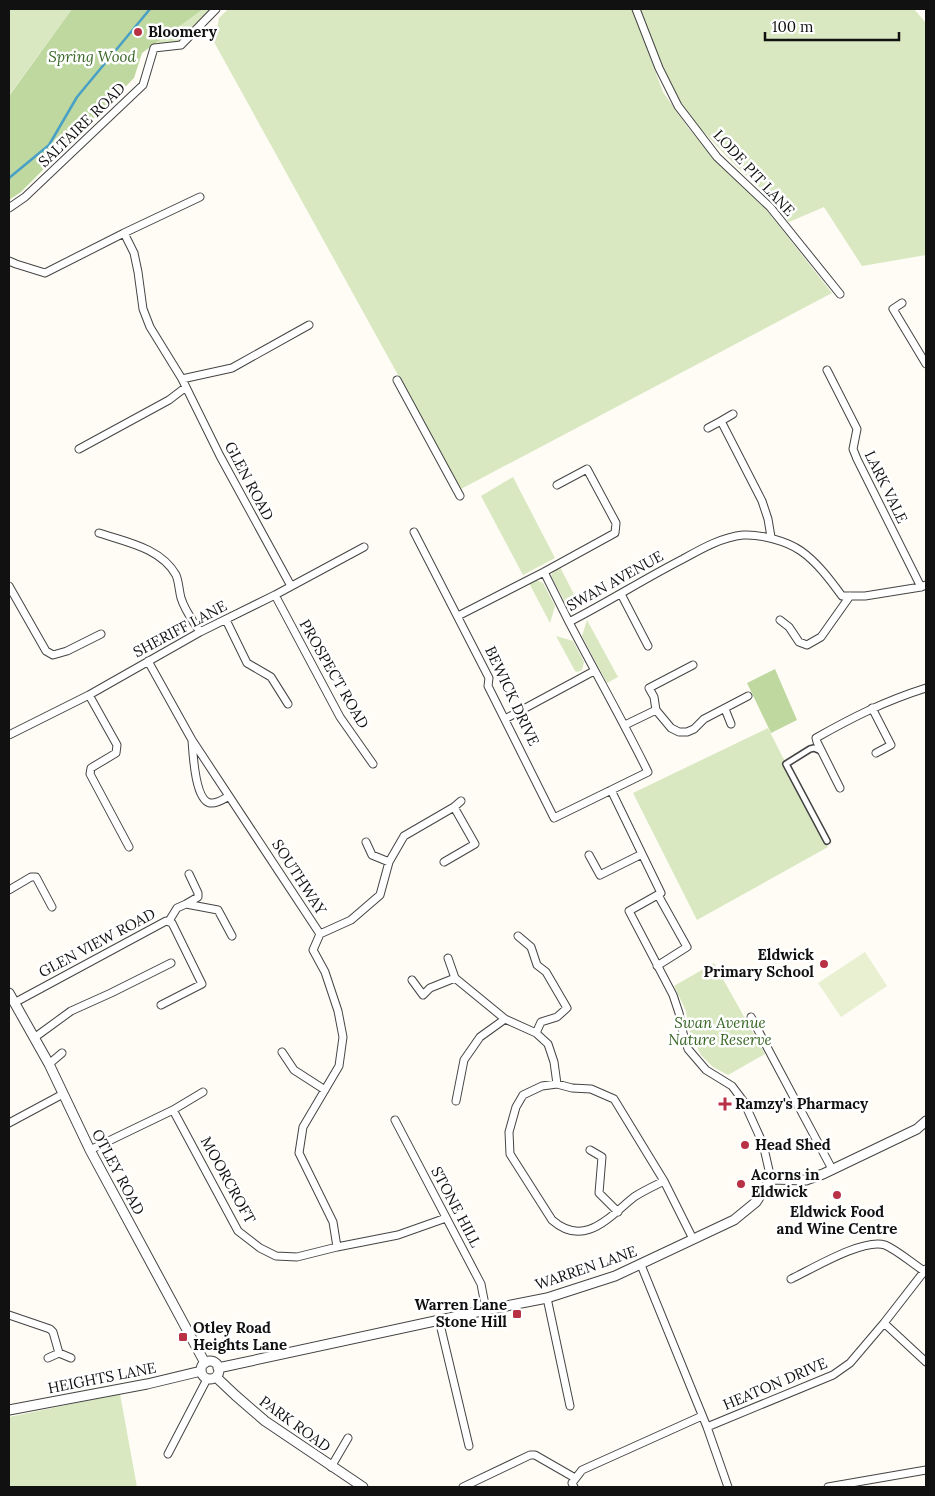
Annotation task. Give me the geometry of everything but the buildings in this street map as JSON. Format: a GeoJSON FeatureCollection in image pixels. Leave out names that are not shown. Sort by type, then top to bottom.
{"type":"FeatureCollection","features":[{"type":"Feature","properties":{"kind":"street","name":"SALTAIRE ROAD"},"geometry":{"type":"LineString","coordinates":[[9,208],[25,198],[144,85],[154,48],[181,45],[216,9]]}},
{"type":"Feature","properties":{"kind":"street","name":"LODE PIT LANE"},"geometry":{"type":"LineString","coordinates":[[636,9],[659,68],[678,106],[717,156],[770,207],[840,294]]}},
{"type":"Feature","properties":{"kind":"street"},"geometry":{"type":"LineString","coordinates":[[9,261],[45,273],[200,197]]}},
{"type":"Feature","properties":{"kind":"street","name":"GLEN ROAD"},"geometry":{"type":"LineString","coordinates":[[124,233],[134,253],[143,309],[150,327],[182,379],[220,456],[291,586]]}},
{"type":"Feature","properties":{"kind":"street"},"geometry":{"type":"LineString","coordinates":[[902,304],[893,309],[926,364]]}},
{"type":"Feature","properties":{"kind":"street"},"geometry":{"type":"LineString","coordinates":[[182,379],[232,368],[309,325]]}},
{"type":"Feature","properties":{"kind":"street","name":"LARK VALE"},"geometry":{"type":"LineString","coordinates":[[827,370],[857,429],[853,449],[857,459],[924,586]]}},
{"type":"Feature","properties":{"kind":"street"},"geometry":{"type":"LineString","coordinates":[[397,380],[460,496]]}},
{"type":"Feature","properties":{"kind":"street"},"geometry":{"type":"LineString","coordinates":[[80,449],[169,400],[186,387]]}},
{"type":"Feature","properties":{"kind":"street"},"geometry":{"type":"LineString","coordinates":[[708,428],[733,414]]}},
{"type":"Feature","properties":{"kind":"street"},"geometry":{"type":"LineString","coordinates":[[721,421],[762,501],[771,537]]}},
{"type":"Feature","properties":{"kind":"street"},"geometry":{"type":"LineString","coordinates":[[458,616],[544,572],[614,533],[616,523],[587,469],[557,485]]}},
{"type":"Feature","properties":{"kind":"street"},"geometry":{"type":"LineString","coordinates":[[99,532],[147,549],[169,566],[176,576],[186,611],[200,632]]}},
{"type":"Feature","properties":{"kind":"street","name":"BEWICK DRIVE"},"geometry":{"type":"LineString","coordinates":[[414,532],[489,678],[488,686],[554,818],[610,790]]}},
{"type":"Feature","properties":{"kind":"street","name":"SWAN AVENUE"},"geometry":{"type":"LineString","coordinates":[[610,790],[648,772],[625,725],[569,622],[660,571],[717,542],[743,535],[771,537],[801,550],[825,574],[842,596],[850,596]]}},
{"type":"Feature","properties":{"kind":"street","name":"SHERIFF LANE"},"geometry":{"type":"LineString","coordinates":[[9,735],[89,695],[200,632],[275,595],[364,547]]}},
{"type":"Feature","properties":{"kind":"street"},"geometry":{"type":"LineString","coordinates":[[544,572],[569,622]]}},
{"type":"Feature","properties":{"kind":"street"},"geometry":{"type":"LineString","coordinates":[[9,586],[46,651],[53,655],[67,651],[101,634]]}},
{"type":"Feature","properties":{"kind":"street"},"geometry":{"type":"LineString","coordinates":[[780,620],[789,627],[800,642],[806,645],[821,637],[850,596],[865,596],[924,586]]}},
{"type":"Feature","properties":{"kind":"street"},"geometry":{"type":"LineString","coordinates":[[621,594],[648,646]]}},
{"type":"Feature","properties":{"kind":"street","name":"PROSPECT ROAD"},"geometry":{"type":"LineString","coordinates":[[275,595],[340,717],[373,764]]}},
{"type":"Feature","properties":{"kind":"street"},"geometry":{"type":"LineString","coordinates":[[226,620],[247,663],[271,677],[288,704]]}},
{"type":"Feature","properties":{"kind":"street","name":"SOUTHWAY"},"geometry":{"type":"LineString","coordinates":[[148,661],[192,740],[320,934],[313,950],[326,972],[338,1011],[343,1037],[339,1066],[303,1128],[300,1153],[333,1222],[337,1247]]}},
{"type":"Feature","properties":{"kind":"street"},"geometry":{"type":"LineString","coordinates":[[693,665],[649,688],[654,697],[656,710],[671,728],[679,732],[687,732],[704,719],[748,696]]}},
{"type":"Feature","properties":{"kind":"street"},"geometry":{"type":"LineString","coordinates":[[505,719],[594,671]]}},
{"type":"Feature","properties":{"kind":"street"},"geometry":{"type":"LineString","coordinates":[[840,788],[816,738],[872,708],[926,688]]}},
{"type":"Feature","properties":{"kind":"street"},"geometry":{"type":"LineString","coordinates":[[89,695],[117,744],[116,753],[91,768],[90,774],[129,847]]}},
{"type":"Feature","properties":{"kind":"street"},"geometry":{"type":"LineString","coordinates":[[872,708],[891,745],[876,753]]}},
{"type":"Feature","properties":{"kind":"street"},"geometry":{"type":"LineString","coordinates":[[724,709],[732,724]]}},
{"type":"Feature","properties":{"kind":"street"},"geometry":{"type":"LineString","coordinates":[[625,725],[656,710]]}},
{"type":"Feature","properties":{"kind":"street","name":"SOUTHWAY"},"geometry":{"type":"LineString","coordinates":[[192,740],[193,762],[204,800],[209,802],[220,801],[229,796]]}},
{"type":"Feature","properties":{"kind":"street"},"geometry":{"type":"LineString","coordinates":[[821,751],[814,748],[810,749],[786,764],[827,842]]}},
{"type":"Feature","properties":{"kind":"street"},"geometry":{"type":"LineString","coordinates":[[610,790],[661,893],[629,911],[673,995],[683,1033],[691,1053],[706,1070],[732,1086],[744,1102],[763,1144],[771,1179],[806,1180],[916,1129],[926,1121]]}},
{"type":"Feature","properties":{"kind":"street"},"geometry":{"type":"LineString","coordinates":[[320,934],[351,920],[380,895],[389,862],[404,836],[461,801]]}},
{"type":"Feature","properties":{"kind":"street"},"geometry":{"type":"LineString","coordinates":[[444,862],[475,844],[454,807]]}},
{"type":"Feature","properties":{"kind":"street"},"geometry":{"type":"LineString","coordinates":[[366,842],[372,855],[389,862]]}},
{"type":"Feature","properties":{"kind":"street"},"geometry":{"type":"LineString","coordinates":[[589,855],[600,876],[642,854]]}},
{"type":"Feature","properties":{"kind":"street"},"geometry":{"type":"LineString","coordinates":[[169,921],[176,908],[198,897],[189,874]]}},
{"type":"Feature","properties":{"kind":"street"},"geometry":{"type":"LineString","coordinates":[[9,890],[31,877],[36,877],[52,907]]}},
{"type":"Feature","properties":{"kind":"street"},"geometry":{"type":"LineString","coordinates":[[657,966],[687,947],[658,895]]}},
{"type":"Feature","properties":{"kind":"street"},"geometry":{"type":"LineString","coordinates":[[186,904],[218,910],[232,936]]}},
{"type":"Feature","properties":{"kind":"street","name":"GLEN VIEW ROAD"},"geometry":{"type":"LineString","coordinates":[[14,1003],[169,921],[172,923],[202,984],[161,1005]]}},
{"type":"Feature","properties":{"kind":"street"},"geometry":{"type":"LineString","coordinates":[[518,936],[531,947],[537,965],[546,972],[567,1008],[557,1017],[541,1022],[536,1033]]}},
{"type":"Feature","properties":{"kind":"street"},"geometry":{"type":"LineString","coordinates":[[448,958],[455,978],[505,1019],[536,1033],[548,1044],[554,1062],[557,1084]]}},
{"type":"Feature","properties":{"kind":"street"},"geometry":{"type":"LineString","coordinates":[[34,1038],[72,1011],[171,963]]}},
{"type":"Feature","properties":{"kind":"street"},"geometry":{"type":"LineString","coordinates":[[412,980],[423,994],[430,988],[455,978]]}},
{"type":"Feature","properties":{"kind":"street","name":"OTLEY ROAD"},"geometry":{"type":"LineString","coordinates":[[9,993],[49,1064],[90,1150],[210,1371]]}},
{"type":"Feature","properties":{"kind":"street"},"geometry":{"type":"LineString","coordinates":[[752,1017],[832,1169]]}},
{"type":"Feature","properties":{"kind":"street"},"geometry":{"type":"LineString","coordinates":[[456,1101],[464,1060],[480,1037],[505,1019]]}},
{"type":"Feature","properties":{"kind":"street"},"geometry":{"type":"LineString","coordinates":[[282,1052],[294,1070],[325,1090]]}},
{"type":"Feature","properties":{"kind":"street"},"geometry":{"type":"LineString","coordinates":[[49,1064],[62,1054]]}},
{"type":"Feature","properties":{"kind":"street"},"geometry":{"type":"LineString","coordinates":[[664,1181],[635,1196],[600,1225],[581,1232],[570,1231],[559,1226],[552,1220],[510,1154],[509,1132],[516,1107],[523,1095],[542,1086],[557,1084],[572,1088],[591,1089],[614,1099],[664,1181],[693,1239]]}},
{"type":"Feature","properties":{"kind":"street"},"geometry":{"type":"LineString","coordinates":[[90,1150],[174,1110],[203,1092]]}},
{"type":"Feature","properties":{"kind":"street"},"geometry":{"type":"LineString","coordinates":[[9,1123],[63,1094]]}},
{"type":"Feature","properties":{"kind":"street","name":"MOORCROFT"},"geometry":{"type":"LineString","coordinates":[[174,1110],[238,1231],[260,1248],[276,1256],[297,1257],[398,1235],[446,1218]]}},
{"type":"Feature","properties":{"kind":"street","name":"STONE HILL"},"geometry":{"type":"LineString","coordinates":[[395,1120],[481,1284],[486,1310]]}},
{"type":"Feature","properties":{"kind":"street"},"geometry":{"type":"LineString","coordinates":[[590,1150],[602,1157],[599,1193],[618,1212]]}},
{"type":"Feature","properties":{"kind":"street","name":"WARREN LANE"},"geometry":{"type":"LineString","coordinates":[[210,1371],[547,1298],[615,1276],[734,1220],[756,1202],[771,1179]]}},
{"type":"Feature","properties":{"kind":"street"},"geometry":{"type":"LineString","coordinates":[[791,1279],[860,1246],[878,1244],[887,1246],[925,1270]]}},
{"type":"Feature","properties":{"kind":"street"},"geometry":{"type":"LineString","coordinates":[[641,1264],[707,1427],[728,1487]]}},
{"type":"Feature","properties":{"kind":"street","name":"HEATON DRIVE"},"geometry":{"type":"LineString","coordinates":[[707,1427],[834,1375],[850,1363],[925,1270]]}},
{"type":"Feature","properties":{"kind":"street"},"geometry":{"type":"LineString","coordinates":[[547,1298],[570,1406]]}},
{"type":"Feature","properties":{"kind":"street"},"geometry":{"type":"LineString","coordinates":[[9,1316],[50,1329],[53,1332],[59,1353]]}},
{"type":"Feature","properties":{"kind":"street"},"geometry":{"type":"LineString","coordinates":[[439,1320],[469,1446]]}},
{"type":"Feature","properties":{"kind":"street"},"geometry":{"type":"LineString","coordinates":[[884,1323],[926,1362]]}},
{"type":"Feature","properties":{"kind":"street"},"geometry":{"type":"LineString","coordinates":[[48,1358],[59,1353],[71,1358]]}},
{"type":"Feature","properties":{"kind":"street"},"geometry":{"type":"LineString","coordinates":[[168,1454],[210,1371]]}},
{"type":"Feature","properties":{"kind":"street","name":"HEIGHTS LANE"},"geometry":{"type":"LineString","coordinates":[[9,1410],[210,1371]]}},
{"type":"Feature","properties":{"kind":"street","name":"PARK ROAD"},"geometry":{"type":"LineString","coordinates":[[210,1371],[264,1421],[363,1487]]}},
{"type":"Feature","properties":{"kind":"street"},"geometry":{"type":"LineString","coordinates":[[574,1487],[572,1483],[582,1470],[702,1416]]}},
{"type":"Feature","properties":{"kind":"street"},"geometry":{"type":"LineString","coordinates":[[331,1467],[348,1438]]}},
{"type":"Feature","properties":{"kind":"street"},"geometry":{"type":"LineString","coordinates":[[463,1487],[530,1455],[535,1455],[575,1478]]}},
{"type":"Feature","properties":{"kind":"street"},"geometry":{"type":"LineString","coordinates":[[828,1487],[926,1470]]}},
{"type":"Feature","properties":{"kind":"green space"},"geometry":{"type":"Polygon","coordinates":[[[9,9],[72,9],[10,94],[9,92],[9,9]]]}},
{"type":"Feature","properties":{"kind":"green space","name":"Spring Wood"},"geometry":{"type":"Polygon","coordinates":[[[72,9],[203,9],[142,53],[134,78],[21,192],[9,200],[9,96],[72,9]]]}},
{"type":"Feature","properties":{"kind":"green space"},"geometry":{"type":"Polygon","coordinates":[[[170,9],[213,9],[183,40],[171,46],[161,46],[156,41],[170,9]]]}},
{"type":"Feature","properties":{"kind":"green space"},"geometry":{"type":"Polygon","coordinates":[[[228,9],[632,9],[663,92],[689,129],[718,163],[765,208],[832,293],[461,489],[214,42],[219,18],[228,9]]]}},
{"type":"Feature","properties":{"kind":"green space"},"geometry":{"type":"Polygon","coordinates":[[[640,9],[914,9],[926,23],[926,255],[862,266],[824,207],[789,222],[769,196],[737,167],[696,124],[679,100],[666,75],[640,9]]]}},
{"type":"Feature","properties":{"kind":"green space"},"geometry":{"type":"Polygon","coordinates":[[[513,477],[555,558],[523,575],[481,496],[513,477]]]}},
{"type":"Feature","properties":{"kind":"green space"},"geometry":{"type":"Polygon","coordinates":[[[560,567],[581,608],[565,602],[551,576],[554,570],[560,567]]]}},
{"type":"Feature","properties":{"kind":"green space"},"geometry":{"type":"Polygon","coordinates":[[[537,580],[543,583],[555,606],[550,623],[529,583],[537,580]]]}},
{"type":"Feature","properties":{"kind":"green space"},"geometry":{"type":"Polygon","coordinates":[[[587,620],[618,677],[607,683],[582,636],[587,620]]]}},
{"type":"Feature","properties":{"kind":"green space"},"geometry":{"type":"Polygon","coordinates":[[[556,636],[573,641],[584,662],[582,670],[575,671],[556,636]]]}},
{"type":"Feature","properties":{"kind":"green space"},"geometry":{"type":"Polygon","coordinates":[[[775,669],[797,720],[771,733],[747,683],[775,669]]]}},
{"type":"Feature","properties":{"kind":"green space"},"geometry":{"type":"Polygon","coordinates":[[[768,728],[828,847],[697,920],[633,793],[768,728]]]}},
{"type":"Feature","properties":{"kind":"green space"},"geometry":{"type":"Polygon","coordinates":[[[865,952],[887,986],[841,1017],[818,983],[865,952]]]}},
{"type":"Feature","properties":{"kind":"green space","name":"Swan Avenue Nature Reserve"},"geometry":{"type":"Polygon","coordinates":[[[714,963],[765,1054],[728,1075],[713,1067],[701,1055],[690,1034],[686,1011],[674,986],[714,963]]]}},
{"type":"Feature","properties":{"kind":"green space"},"geometry":{"type":"Polygon","coordinates":[[[120,1394],[137,1487],[9,1487],[9,1417],[120,1394]]]}},
{"type":"Feature","properties":{"kind":"waterway"},"geometry":{"type":"LineString","coordinates":[[9,178],[49,145],[77,97],[150,9]]}},
{"type":"Feature","properties":{"kind":"place","name":"Bloomery"},"geometry":{"type":"Point","coordinates":[138,32]}},
{"type":"Feature","properties":{"kind":"place","name":"Eldwick Primary School"},"geometry":{"type":"Point","coordinates":[824,964]}},
{"type":"Feature","properties":{"kind":"place","name":"Ramzy's Pharmacy"},"geometry":{"type":"Point","coordinates":[725,1104]}},
{"type":"Feature","properties":{"kind":"place","name":"Head Shed"},"geometry":{"type":"Point","coordinates":[745,1145]}},
{"type":"Feature","properties":{"kind":"place","name":"Acorns in Eldwick"},"geometry":{"type":"Point","coordinates":[741,1184]}},
{"type":"Feature","properties":{"kind":"place","name":"Eldwick Food and Wine Centre"},"geometry":{"type":"Point","coordinates":[837,1195]}},
{"type":"Feature","properties":{"kind":"place","name":"Warren Lane Stone Hill"},"geometry":{"type":"Point","coordinates":[517,1314]}},
{"type":"Feature","properties":{"kind":"place","name":"Otley Road Heights Lane"},"geometry":{"type":"Point","coordinates":[183,1337]}}]}
